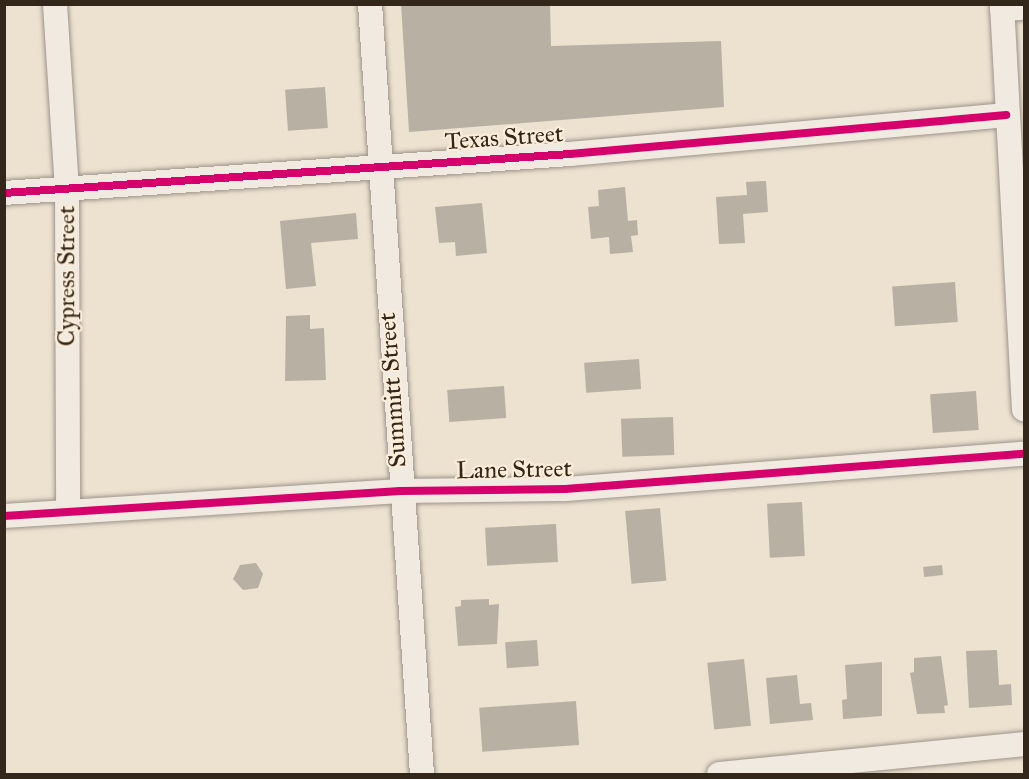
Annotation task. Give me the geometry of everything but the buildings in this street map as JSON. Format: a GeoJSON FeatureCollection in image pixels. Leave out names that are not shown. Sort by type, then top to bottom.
{"type":"FeatureCollection","features":[{"type":"Feature","properties":{"kind":"street","name":"Cypress Street"},"geometry":{"type":"LineString","coordinates":[[55,4],[67,188],[68,511]]}},
{"type":"Feature","properties":{"kind":"street","name":"Summitt Street"},"geometry":{"type":"LineString","coordinates":[[370,4],[378,166],[422,774]]}},
{"type":"Feature","properties":{"kind":"street"},"geometry":{"type":"LineString","coordinates":[[1009,7],[1006,115],[1022,338],[1024,409]]}},
{"type":"Feature","properties":{"kind":"street","name":"Texas Street"},"geometry":{"type":"LineString","coordinates":[[4,193],[378,166],[1006,115]]}},
{"type":"Feature","properties":{"kind":"street","name":"Lane Street"},"geometry":{"type":"LineString","coordinates":[[4,516],[400,491],[565,489],[1024,454]]}},
{"type":"Feature","properties":{"kind":"street"},"geometry":{"type":"LineString","coordinates":[[719,774],[1024,744]]}},
{"type":"Feature","properties":{"kind":"cycle path"},"geometry":{"type":"LineString","coordinates":[[4,193],[570,154],[1006,115]]}},
{"type":"Feature","properties":{"kind":"cycle path"},"geometry":{"type":"LineString","coordinates":[[4,516],[400,491],[565,489],[1024,454]]}}]}
